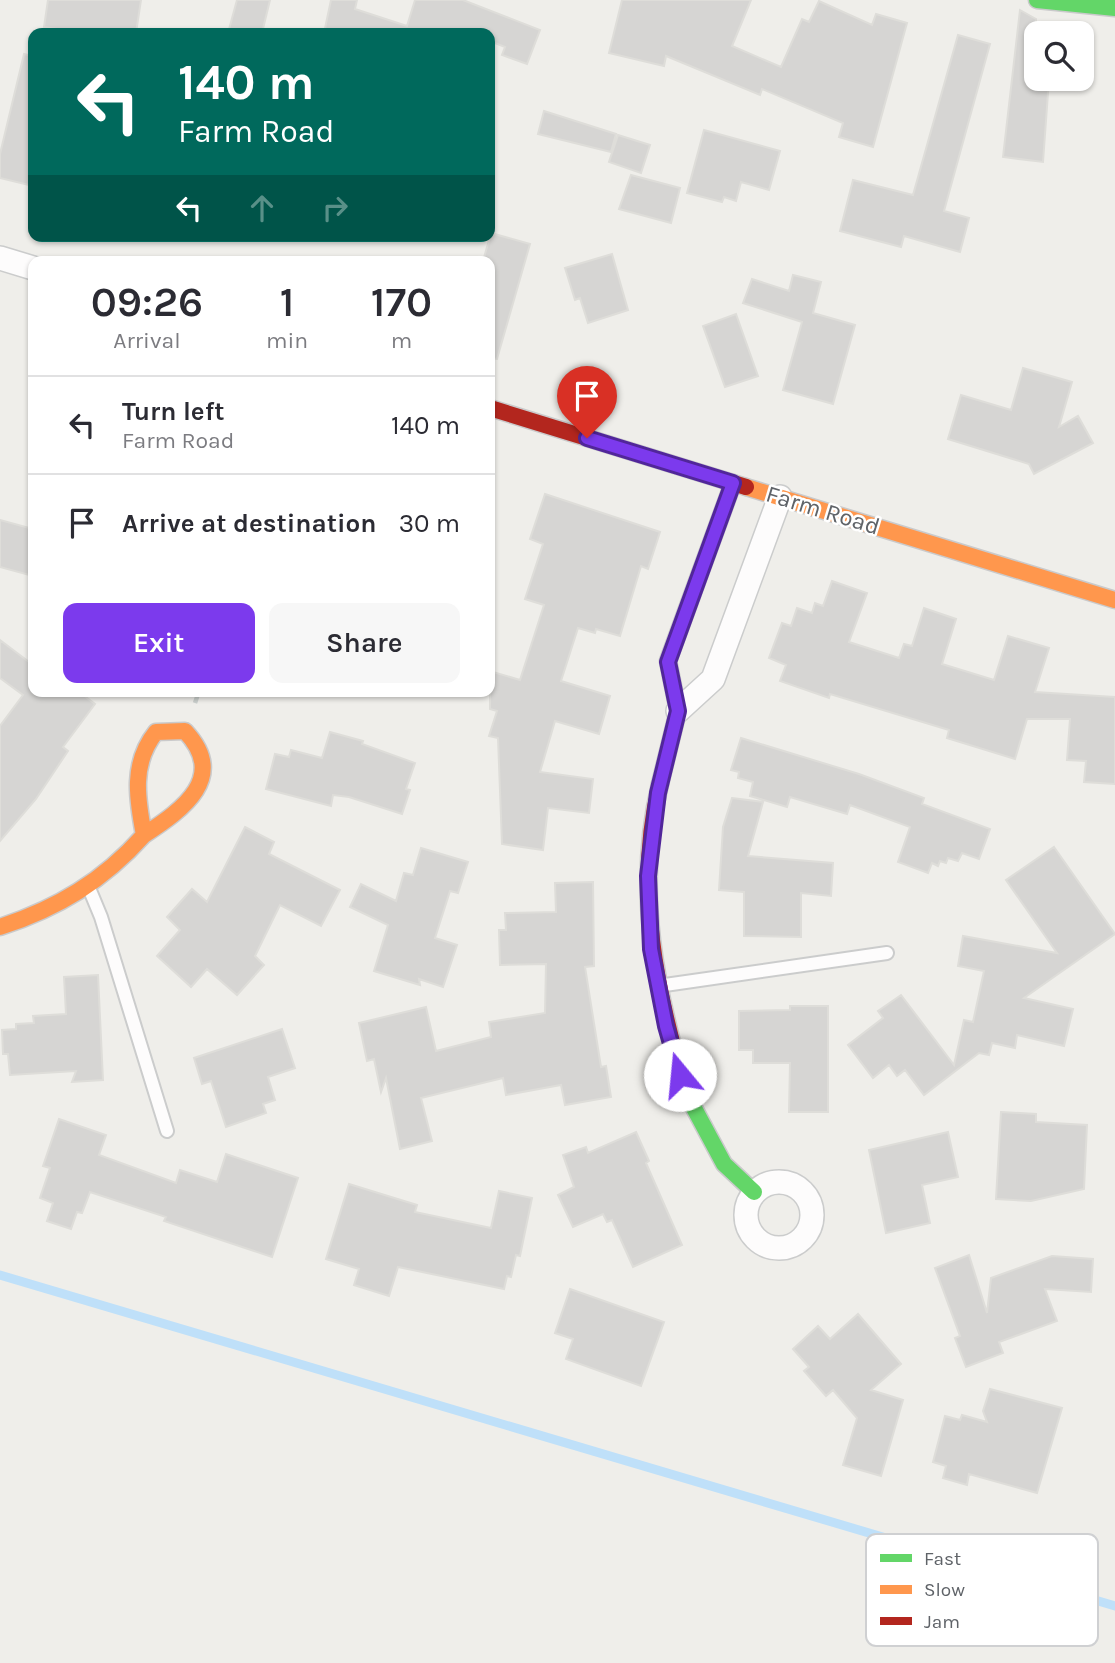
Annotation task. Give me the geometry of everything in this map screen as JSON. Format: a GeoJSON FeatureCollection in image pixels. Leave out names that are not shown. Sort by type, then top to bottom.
{"type":"FeatureCollection","features":[{"type":"Feature","properties":{"kind":"street"},"geometry":{"type":"LineString","coordinates":[[1037,0],[1115,8]]}},
{"type":"Feature","properties":{"kind":"street"},"geometry":{"type":"LineString","coordinates":[[0,258],[28,266]]}},
{"type":"Feature","properties":{"kind":"street","name":"Farm Road"},"geometry":{"type":"LineString","coordinates":[[495,410],[1115,600]]}},
{"type":"Feature","properties":{"kind":"street"},"geometry":{"type":"LineString","coordinates":[[733,483],[668,662],[678,711],[658,793],[648,876],[651,949],[666,1026],[688,1099],[724,1164],[754,1192]]}},
{"type":"Feature","properties":{"kind":"street"},"geometry":{"type":"LineString","coordinates":[[678,711],[713,679],[780,497]]}},
{"type":"Feature","properties":{"kind":"street"},"geometry":{"type":"LineString","coordinates":[[0,927],[26,919],[89,888],[118,867],[144,835],[170,820],[200,786],[205,767],[204,752],[197,740],[185,731],[156,733],[146,742],[137,766],[144,835]]}},
{"type":"Feature","properties":{"kind":"lane"},"geometry":{"type":"LineString","coordinates":[[89,888],[101,917],[167,1131]]}},
{"type":"Feature","properties":{"kind":"lane"},"geometry":{"type":"LineString","coordinates":[[658,986],[887,953]]}},
{"type":"Feature","properties":{"kind":"building"},"geometry":{"type":"Polygon","coordinates":[[[48,0],[141,0],[137,28],[44,27],[48,0]]]}},
{"type":"Feature","properties":{"kind":"building"},"geometry":{"type":"Polygon","coordinates":[[[237,0],[270,0],[263,28],[229,28],[237,0]]]}},
{"type":"Feature","properties":{"kind":"building"},"geometry":{"type":"Polygon","coordinates":[[[331,0],[357,0],[355,9],[407,26],[415,0],[463,0],[540,30],[527,64],[502,55],[505,47],[495,43],[495,28],[325,28],[331,0]]]}},
{"type":"Feature","properties":{"kind":"building"},"geometry":{"type":"Polygon","coordinates":[[[622,0],[751,0],[732,46],[781,67],[802,19],[809,22],[819,1],[872,25],[876,14],[907,23],[873,147],[839,137],[843,123],[762,89],[760,95],[666,56],[664,66],[609,53],[622,0]]]}},
{"type":"Feature","properties":{"kind":"building"},"geometry":{"type":"Polygon","coordinates":[[[1020,10],[1036,19],[1024,21],[1024,91],[1048,91],[1043,162],[1003,157],[1020,10]]]}},
{"type":"Feature","properties":{"kind":"building"},"geometry":{"type":"Polygon","coordinates":[[[958,35],[990,44],[944,211],[969,218],[960,252],[904,236],[901,247],[840,231],[853,180],[913,195],[958,35]]]}},
{"type":"Feature","properties":{"kind":"building"},"geometry":{"type":"Polygon","coordinates":[[[24,54],[28,55],[28,185],[0,178],[0,154],[24,54]]]}},
{"type":"Feature","properties":{"kind":"building"},"geometry":{"type":"Polygon","coordinates":[[[544,111],[616,134],[611,152],[538,134],[544,111]]]}},
{"type":"Feature","properties":{"kind":"building"},"geometry":{"type":"Polygon","coordinates":[[[704,130],[780,151],[769,190],[741,182],[736,201],[724,197],[722,202],[687,193],[704,130]]]}},
{"type":"Feature","properties":{"kind":"building"},"geometry":{"type":"Polygon","coordinates":[[[618,135],[650,145],[641,173],[609,162],[618,135]]]}},
{"type":"Feature","properties":{"kind":"building"},"geometry":{"type":"Polygon","coordinates":[[[631,175],[680,188],[671,223],[619,209],[631,175]]]}},
{"type":"Feature","properties":{"kind":"building"},"geometry":{"type":"Polygon","coordinates":[[[495,234],[530,244],[497,359],[495,256],[484,256],[488,242],[495,242],[495,234]]]}},
{"type":"Feature","properties":{"kind":"building"},"geometry":{"type":"Polygon","coordinates":[[[612,254],[628,310],[588,323],[580,298],[575,300],[565,268],[612,254]]]}},
{"type":"Feature","properties":{"kind":"building"},"geometry":{"type":"Polygon","coordinates":[[[793,275],[821,282],[813,313],[855,325],[833,404],[783,390],[802,322],[743,303],[752,279],[789,291],[793,275]]]}},
{"type":"Feature","properties":{"kind":"building"},"geometry":{"type":"Polygon","coordinates":[[[736,314],[758,376],[725,387],[703,326],[736,314]]]}},
{"type":"Feature","properties":{"kind":"building"},"geometry":{"type":"Polygon","coordinates":[[[1023,368],[1072,382],[1059,427],[1078,416],[1093,443],[1034,474],[1029,464],[948,439],[961,395],[1011,410],[1023,368]]]}},
{"type":"Feature","properties":{"kind":"building"},"geometry":{"type":"Polygon","coordinates":[[[545,494],[660,532],[648,569],[641,566],[620,636],[596,629],[595,633],[578,628],[561,681],[610,696],[599,734],[555,721],[540,772],[593,779],[589,813],[548,808],[543,850],[502,844],[498,738],[489,736],[497,711],[490,709],[490,697],[495,697],[495,672],[520,680],[544,605],[525,599],[543,544],[530,539],[545,494]]]}},
{"type":"Feature","properties":{"kind":"building"},"geometry":{"type":"Polygon","coordinates":[[[0,520],[28,528],[28,575],[0,567],[0,520]]]}},
{"type":"Feature","properties":{"kind":"building"},"geometry":{"type":"Polygon","coordinates":[[[832,581],[867,593],[849,642],[899,658],[904,644],[912,646],[924,608],[956,619],[942,664],[994,680],[1008,636],[1049,648],[1035,692],[1115,697],[1115,784],[1084,782],[1086,761],[1067,760],[1070,719],[1027,719],[1015,759],[947,738],[949,730],[830,694],[829,698],[780,681],[786,665],[769,658],[782,623],[791,626],[797,608],[812,613],[815,603],[823,606],[832,581]]]}},
{"type":"Feature","properties":{"kind":"building"},"geometry":{"type":"Polygon","coordinates":[[[0,640],[28,661],[28,697],[86,697],[95,704],[63,747],[68,751],[36,799],[0,841],[0,726],[23,695],[0,678],[0,640]]]}},
{"type":"Feature","properties":{"kind":"building"},"geometry":{"type":"Polygon","coordinates":[[[330,732],[363,741],[362,744],[415,763],[406,789],[410,790],[402,814],[349,797],[333,795],[331,806],[266,789],[275,754],[289,757],[291,750],[322,758],[330,732]]]}},
{"type":"Feature","properties":{"kind":"building"},"geometry":{"type":"Polygon","coordinates":[[[741,738],[859,774],[924,798],[922,804],[990,829],[979,859],[962,853],[958,861],[948,858],[946,863],[940,861],[938,866],[932,863],[928,873],[898,862],[910,827],[850,805],[847,814],[790,797],[787,807],[750,796],[753,782],[738,778],[739,772],[731,770],[741,738]]]}},
{"type":"Feature","properties":{"kind":"building"},"geometry":{"type":"Polygon","coordinates":[[[732,798],[763,802],[748,856],[833,863],[831,896],[801,893],[801,937],[744,936],[744,892],[719,890],[723,827],[732,798]]]}},
{"type":"Feature","properties":{"kind":"building"},"geometry":{"type":"Polygon","coordinates":[[[245,827],[274,842],[269,854],[340,890],[321,926],[280,905],[255,956],[264,965],[237,995],[207,969],[191,987],[157,956],[180,930],[167,917],[192,889],[207,902],[245,827]]]}},
{"type":"Feature","properties":{"kind":"building"},"geometry":{"type":"Polygon","coordinates":[[[1054,847],[1115,934],[1024,998],[1073,1009],[1064,1046],[1017,1035],[1015,1048],[992,1043],[989,1055],[979,1053],[924,1095],[905,1070],[897,1076],[889,1065],[873,1078],[848,1045],[883,1018],[878,1011],[901,995],[954,1065],[964,1020],[973,1022],[984,971],[958,966],[963,936],[1057,953],[1006,880],[1054,847]]]}},
{"type":"Feature","properties":{"kind":"building"},"geometry":{"type":"Polygon","coordinates":[[[421,848],[468,862],[458,893],[450,891],[435,938],[457,945],[443,987],[419,979],[420,985],[374,971],[388,925],[350,907],[361,884],[396,901],[404,873],[413,875],[421,848]]]}},
{"type":"Feature","properties":{"kind":"building"},"geometry":{"type":"Polygon","coordinates":[[[593,882],[594,966],[585,967],[601,1067],[606,1066],[611,1097],[565,1105],[561,1085],[506,1095],[503,1078],[421,1098],[432,1141],[400,1149],[386,1078],[381,1092],[374,1059],[367,1061],[359,1023],[426,1007],[436,1051],[491,1037],[489,1022],[545,1013],[546,964],[500,965],[499,930],[506,930],[505,913],[556,912],[555,883],[593,882]]]}},
{"type":"Feature","properties":{"kind":"building"},"geometry":{"type":"Polygon","coordinates":[[[98,975],[103,1080],[72,1082],[76,1071],[10,1075],[8,1054],[3,1054],[2,1030],[16,1029],[16,1024],[34,1023],[33,1016],[66,1014],[64,977],[98,975]]]}},
{"type":"Feature","properties":{"kind":"building"},"geometry":{"type":"Polygon","coordinates":[[[790,1006],[828,1006],[828,1112],[789,1112],[790,1063],[753,1063],[753,1050],[739,1050],[739,1011],[790,1010],[790,1006]]]}},
{"type":"Feature","properties":{"kind":"building"},"geometry":{"type":"Polygon","coordinates":[[[282,1029],[295,1068],[268,1077],[275,1100],[263,1104],[266,1113],[226,1127],[211,1081],[202,1084],[194,1058],[282,1029]]]}},
{"type":"Feature","properties":{"kind":"building"},"geometry":{"type":"Polygon","coordinates":[[[1001,1112],[1036,1114],[1036,1122],[1087,1125],[1084,1189],[1031,1201],[996,1199],[1001,1112]]]}},
{"type":"Feature","properties":{"kind":"building"},"geometry":{"type":"Polygon","coordinates":[[[59,1119],[106,1135],[99,1155],[176,1183],[180,1170],[217,1182],[226,1154],[298,1178],[272,1257],[164,1221],[166,1217],[90,1192],[82,1213],[77,1212],[71,1229],[47,1221],[53,1203],[40,1198],[50,1168],[43,1166],[59,1119]]]}},
{"type":"Feature","properties":{"kind":"building"},"geometry":{"type":"Polygon","coordinates":[[[636,1132],[649,1161],[646,1163],[682,1245],[633,1267],[612,1220],[607,1222],[603,1214],[573,1227],[558,1195],[574,1187],[563,1155],[586,1147],[588,1153],[636,1132]]]}},
{"type":"Feature","properties":{"kind":"building"},"geometry":{"type":"Polygon","coordinates":[[[948,1132],[958,1177],[922,1185],[930,1223],[886,1233],[869,1150],[948,1132]]]}},
{"type":"Feature","properties":{"kind":"building"},"geometry":{"type":"Polygon","coordinates":[[[349,1184],[417,1205],[415,1212],[491,1228],[499,1191],[532,1198],[520,1256],[516,1255],[511,1277],[507,1276],[504,1289],[398,1267],[389,1296],[354,1285],[359,1269],[326,1259],[349,1184]]]}},
{"type":"Feature","properties":{"kind":"building"},"geometry":{"type":"Polygon","coordinates":[[[969,1255],[987,1313],[991,1278],[1052,1256],[1093,1259],[1091,1292],[1045,1289],[1057,1321],[999,1342],[1003,1353],[966,1367],[955,1338],[960,1336],[935,1268],[969,1255]]]}},
{"type":"Feature","properties":{"kind":"building"},"geometry":{"type":"Polygon","coordinates":[[[570,1289],[664,1322],[641,1386],[566,1359],[573,1339],[555,1333],[570,1289]]]}},
{"type":"Feature","properties":{"kind":"building"},"geometry":{"type":"Polygon","coordinates":[[[858,1314],[901,1364],[871,1390],[903,1400],[881,1476],[843,1465],[857,1418],[833,1390],[826,1396],[804,1371],[809,1367],[793,1349],[818,1326],[830,1339],[858,1314]]]}},
{"type":"Feature","properties":{"kind":"building"},"geometry":{"type":"Polygon","coordinates":[[[990,1389],[1062,1408],[1037,1493],[969,1474],[967,1485],[943,1478],[946,1466],[933,1462],[945,1416],[960,1420],[962,1415],[987,1422],[983,1411],[990,1389]]]}},
{"type":"Feature","properties":{"kind":"waterway"},"geometry":{"type":"LineString","coordinates":[[0,1275],[872,1534]]}},
{"type":"Feature","properties":{"kind":"waterway"},"geometry":{"type":"LineString","coordinates":[[1098,1601],[1115,1606]]}},
{"type":"Feature","properties":{"kind":"traffic: fast"},"geometry":{"type":"LineString","coordinates":[[1037,0],[1115,8]]}},
{"type":"Feature","properties":{"kind":"traffic: fast"},"geometry":{"type":"LineString","coordinates":[[660,784],[678,711],[668,661],[733,483]]}},
{"type":"Feature","properties":{"kind":"traffic: fast"},"geometry":{"type":"LineString","coordinates":[[687,1095],[724,1164],[754,1192]]}},
{"type":"Feature","properties":{"kind":"traffic: slow"},"geometry":{"type":"LineString","coordinates":[[746,487],[1115,600]]}},
{"type":"Feature","properties":{"kind":"traffic: slow"},"geometry":{"type":"LineString","coordinates":[[0,927],[41,911],[78,891],[112,866],[144,835],[138,795],[139,769],[143,756],[156,732],[185,731],[197,748],[202,763],[196,790],[186,803],[144,835]]}},
{"type":"Feature","properties":{"kind":"traffic: jam"},"geometry":{"type":"LineString","coordinates":[[495,410],[746,487]]}},
{"type":"Feature","properties":{"kind":"traffic: jam"},"geometry":{"type":"LineString","coordinates":[[660,784],[652,824],[649,863],[652,941],[666,1018],[687,1095]]}},
{"type":"Feature","properties":{"kind":"route"},"geometry":{"type":"LineString","coordinates":[[587,438],[733,483],[668,662],[678,711],[658,793],[648,876],[651,949],[666,1026],[680,1075]]}}]}
